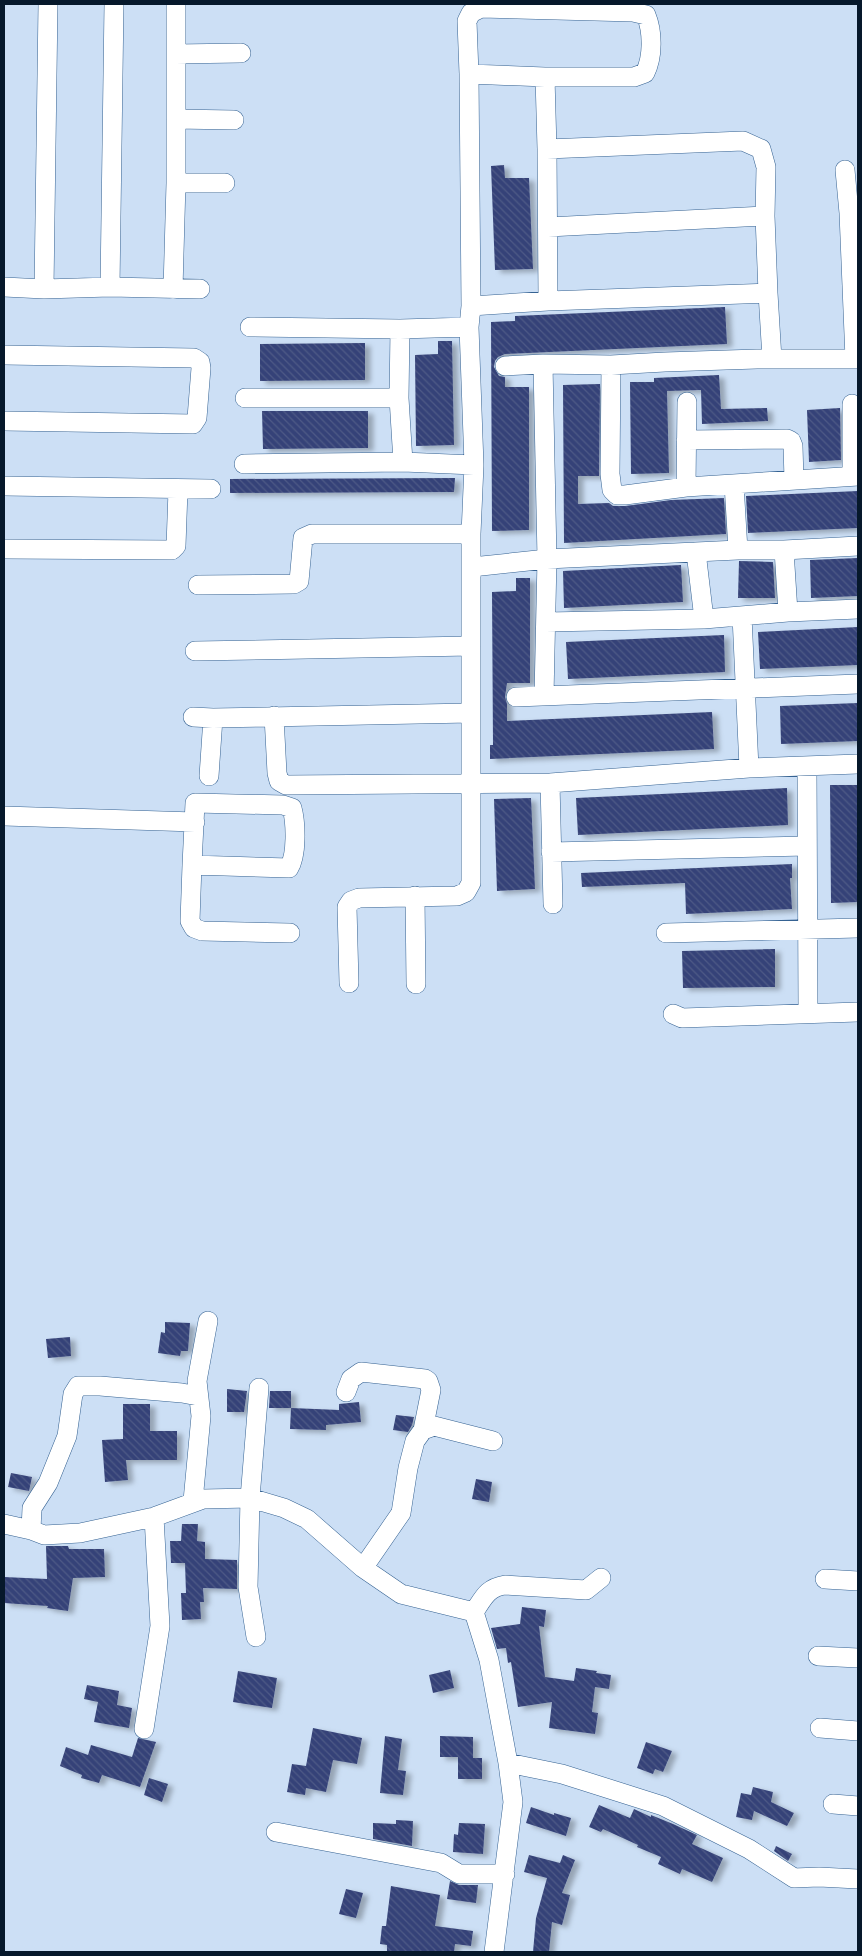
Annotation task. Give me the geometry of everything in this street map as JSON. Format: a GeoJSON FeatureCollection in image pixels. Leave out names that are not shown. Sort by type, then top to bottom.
{"type":"FeatureCollection","features":[{"type":"Feature","properties":{"kind":"street"},"geometry":{"type":"LineString","coordinates":[[44,289],[48,4]]}},
{"type":"Feature","properties":{"kind":"street"},"geometry":{"type":"LineString","coordinates":[[110,287],[114,4]]}},
{"type":"Feature","properties":{"kind":"street"},"geometry":{"type":"LineString","coordinates":[[174,289],[176,4]]}},
{"type":"Feature","properties":{"kind":"street"},"geometry":{"type":"LineString","coordinates":[[349,983],[347,907],[351,901],[359,898],[457,896],[466,892],[471,883],[471,534],[474,465],[469,327],[471,306],[467,21],[471,13],[480,8],[633,12],[646,15],[650,26],[650,63],[645,74],[634,77],[469,74]]}},
{"type":"Feature","properties":{"kind":"street"},"geometry":{"type":"LineString","coordinates":[[176,54],[241,53]]}},
{"type":"Feature","properties":{"kind":"street"},"geometry":{"type":"LineString","coordinates":[[545,76],[548,300]]}},
{"type":"Feature","properties":{"kind":"street"},"geometry":{"type":"LineString","coordinates":[[176,120],[234,120]]}},
{"type":"Feature","properties":{"kind":"street"},"geometry":{"type":"LineString","coordinates":[[547,149],[743,141],[761,149],[766,167],[765,216],[772,359]]}},
{"type":"Feature","properties":{"kind":"street"},"geometry":{"type":"LineString","coordinates":[[505,366],[543,364],[611,366],[665,362],[857,359],[845,170]]}},
{"type":"Feature","properties":{"kind":"street"},"geometry":{"type":"LineString","coordinates":[[176,183],[225,183]]}},
{"type":"Feature","properties":{"kind":"street"},"geometry":{"type":"LineString","coordinates":[[548,227],[765,216]]}},
{"type":"Feature","properties":{"kind":"street"},"geometry":{"type":"LineString","coordinates":[[4,287],[44,289],[110,287],[200,289]]}},
{"type":"Feature","properties":{"kind":"street"},"geometry":{"type":"LineString","coordinates":[[471,306],[548,300],[768,293]]}},
{"type":"Feature","properties":{"kind":"street"},"geometry":{"type":"LineString","coordinates":[[250,327],[469,327]]}},
{"type":"Feature","properties":{"kind":"street"},"geometry":{"type":"LineString","coordinates":[[400,328],[399,398],[403,462]]}},
{"type":"Feature","properties":{"kind":"street"},"geometry":{"type":"LineString","coordinates":[[4,355],[194,358],[200,362],[201,368],[198,418],[193,424],[4,421]]}},
{"type":"Feature","properties":{"kind":"street"},"geometry":{"type":"LineString","coordinates":[[543,364],[547,559],[544,696]]}},
{"type":"Feature","properties":{"kind":"street"},"geometry":{"type":"LineString","coordinates":[[611,366],[610,474],[612,490],[617,495],[686,487],[855,476],[852,404]]}},
{"type":"Feature","properties":{"kind":"street"},"geometry":{"type":"LineString","coordinates":[[245,398],[399,398]]}},
{"type":"Feature","properties":{"kind":"street"},"geometry":{"type":"LineString","coordinates":[[686,487],[688,402]]}},
{"type":"Feature","properties":{"kind":"street"},"geometry":{"type":"LineString","coordinates":[[686,440],[787,439],[791,441],[793,446],[794,480]]}},
{"type":"Feature","properties":{"kind":"street"},"geometry":{"type":"LineString","coordinates":[[244,464],[403,462],[474,465]]}},
{"type":"Feature","properties":{"kind":"street"},"geometry":{"type":"LineString","coordinates":[[734,484],[738,550]]}},
{"type":"Feature","properties":{"kind":"street"},"geometry":{"type":"LineString","coordinates":[[4,486],[211,489]]}},
{"type":"Feature","properties":{"kind":"street"},"geometry":{"type":"LineString","coordinates":[[4,549],[172,550],[176,546],[178,490]]}},
{"type":"Feature","properties":{"kind":"street"},"geometry":{"type":"LineString","coordinates":[[198,585],[294,584],[299,581],[301,574],[303,538],[312,534],[471,534]]}},
{"type":"Feature","properties":{"kind":"street"},"geometry":{"type":"LineString","coordinates":[[472,567],[547,559],[858,546]]}},
{"type":"Feature","properties":{"kind":"street"},"geometry":{"type":"LineString","coordinates":[[784,550],[788,612]]}},
{"type":"Feature","properties":{"kind":"street"},"geometry":{"type":"LineString","coordinates":[[696,552],[704,619]]}},
{"type":"Feature","properties":{"kind":"street"},"geometry":{"type":"LineString","coordinates":[[546,622],[704,619],[788,612],[858,609]]}},
{"type":"Feature","properties":{"kind":"street"},"geometry":{"type":"LineString","coordinates":[[742,616],[749,768]]}},
{"type":"Feature","properties":{"kind":"street"},"geometry":{"type":"LineString","coordinates":[[195,651],[471,646]]}},
{"type":"Feature","properties":{"kind":"street"},"geometry":{"type":"LineString","coordinates":[[516,697],[858,684]]}},
{"type":"Feature","properties":{"kind":"street"},"geometry":{"type":"LineString","coordinates":[[193,717],[470,713]]}},
{"type":"Feature","properties":{"kind":"street"},"geometry":{"type":"LineString","coordinates":[[274,716],[277,773],[279,781],[286,785],[550,784],[749,768],[858,764]]}},
{"type":"Feature","properties":{"kind":"street"},"geometry":{"type":"LineString","coordinates":[[209,776],[213,718]]}},
{"type":"Feature","properties":{"kind":"street"},"geometry":{"type":"LineString","coordinates":[[808,766],[808,1013]]}},
{"type":"Feature","properties":{"kind":"street"},"geometry":{"type":"LineString","coordinates":[[550,784],[552,904]]}},
{"type":"Feature","properties":{"kind":"street"},"geometry":{"type":"LineString","coordinates":[[192,865],[289,868],[293,861],[295,818],[292,808],[283,805],[195,803],[195,822],[192,865],[190,921],[194,928],[202,931],[290,933]]}},
{"type":"Feature","properties":{"kind":"street"},"geometry":{"type":"LineString","coordinates":[[4,816],[195,822]]}},
{"type":"Feature","properties":{"kind":"street"},"geometry":{"type":"LineString","coordinates":[[551,852],[807,846]]}},
{"type":"Feature","properties":{"kind":"street"},"geometry":{"type":"LineString","coordinates":[[415,896],[416,984]]}},
{"type":"Feature","properties":{"kind":"street"},"geometry":{"type":"LineString","coordinates":[[666,934],[858,928]]}},
{"type":"Feature","properties":{"kind":"street"},"geometry":{"type":"LineString","coordinates":[[673,1014],[682,1018],[858,1012]]}},
{"type":"Feature","properties":{"kind":"street"},"geometry":{"type":"LineString","coordinates":[[193,1501],[201,1416],[197,1381],[208,1321]]}},
{"type":"Feature","properties":{"kind":"street"},"geometry":{"type":"LineString","coordinates":[[346,1392],[351,1379],[361,1372],[425,1379],[428,1381],[431,1390],[423,1430],[415,1441],[408,1468],[401,1513],[363,1568]]}},
{"type":"Feature","properties":{"kind":"street"},"geometry":{"type":"LineString","coordinates":[[31,1530],[32,1508],[48,1483],[67,1436],[73,1394],[78,1386],[109,1386],[198,1396]]}},
{"type":"Feature","properties":{"kind":"street"},"geometry":{"type":"LineString","coordinates":[[256,1637],[248,1587],[250,1498],[259,1388]]}},
{"type":"Feature","properties":{"kind":"street"},"geometry":{"type":"LineString","coordinates":[[423,1430],[434,1426],[493,1441]]}},
{"type":"Feature","properties":{"kind":"street"},"geometry":{"type":"LineString","coordinates":[[4,1524],[44,1535],[80,1533],[154,1517],[193,1501],[250,1498],[284,1508],[307,1519],[363,1568],[401,1594],[474,1612]]}},
{"type":"Feature","properties":{"kind":"street"},"geometry":{"type":"LineString","coordinates":[[144,1729],[160,1626],[154,1517]]}},
{"type":"Feature","properties":{"kind":"street"},"geometry":{"type":"LineString","coordinates":[[474,1612],[488,1591],[494,1586],[586,1590],[601,1578]]}},
{"type":"Feature","properties":{"kind":"street"},"geometry":{"type":"LineString","coordinates":[[824,1578],[858,1581]]}},
{"type":"Feature","properties":{"kind":"street"},"geometry":{"type":"LineString","coordinates":[[474,1612],[489,1660],[508,1763],[513,1802],[494,1952]]}},
{"type":"Feature","properties":{"kind":"street"},"geometry":{"type":"LineString","coordinates":[[818,1656],[858,1658]]}},
{"type":"Feature","properties":{"kind":"street"},"geometry":{"type":"LineString","coordinates":[[820,1728],[858,1732]]}},
{"type":"Feature","properties":{"kind":"street"},"geometry":{"type":"LineString","coordinates":[[508,1763],[562,1774],[663,1806],[749,1849],[794,1878],[858,1879]]}},
{"type":"Feature","properties":{"kind":"street"},"geometry":{"type":"LineString","coordinates":[[833,1804],[858,1806]]}},
{"type":"Feature","properties":{"kind":"street"},"geometry":{"type":"LineString","coordinates":[[276,1832],[442,1864],[459,1874],[505,1874]]}},
{"type":"Feature","properties":{"kind":"building"},"geometry":{"type":"Polygon","coordinates":[[[504,165],[505,178],[529,178],[533,269],[495,270],[491,166],[504,165]]]}},
{"type":"Feature","properties":{"kind":"building"},"geometry":{"type":"Polygon","coordinates":[[[725,307],[727,344],[505,354],[498,357],[494,367],[499,376],[505,377],[505,387],[529,387],[529,530],[492,531],[491,322],[515,321],[515,316],[725,307]]]}},
{"type":"Feature","properties":{"kind":"building"},"geometry":{"type":"Polygon","coordinates":[[[438,341],[452,341],[454,445],[416,446],[415,355],[438,354],[438,341]]]}},
{"type":"Feature","properties":{"kind":"building"},"geometry":{"type":"Polygon","coordinates":[[[365,343],[365,380],[260,381],[260,344],[365,343]]]}},
{"type":"Feature","properties":{"kind":"building"},"geometry":{"type":"Polygon","coordinates":[[[719,375],[721,409],[767,408],[768,421],[702,424],[701,390],[667,391],[669,473],[631,474],[630,382],[654,382],[654,378],[719,375]]]}},
{"type":"Feature","properties":{"kind":"building"},"geometry":{"type":"Polygon","coordinates":[[[600,384],[599,476],[578,476],[578,504],[609,503],[613,506],[625,506],[671,500],[724,498],[726,534],[564,543],[563,385],[600,384]]]}},
{"type":"Feature","properties":{"kind":"building"},"geometry":{"type":"Polygon","coordinates":[[[840,408],[841,460],[809,462],[807,410],[840,408]]]}},
{"type":"Feature","properties":{"kind":"building"},"geometry":{"type":"Polygon","coordinates":[[[262,411],[368,411],[368,448],[263,449],[262,411]]]}},
{"type":"Feature","properties":{"kind":"building"},"geometry":{"type":"Polygon","coordinates":[[[455,478],[454,492],[230,493],[230,479],[455,478]]]}},
{"type":"Feature","properties":{"kind":"building"},"geometry":{"type":"Polygon","coordinates":[[[858,491],[858,528],[748,533],[746,496],[858,491]]]}},
{"type":"Feature","properties":{"kind":"building"},"geometry":{"type":"Polygon","coordinates":[[[858,558],[858,596],[811,598],[810,560],[858,558]]]}},
{"type":"Feature","properties":{"kind":"building"},"geometry":{"type":"Polygon","coordinates":[[[739,561],[773,562],[775,598],[738,598],[739,561]]]}},
{"type":"Feature","properties":{"kind":"building"},"geometry":{"type":"Polygon","coordinates":[[[681,565],[683,602],[564,608],[563,571],[681,565]]]}},
{"type":"Feature","properties":{"kind":"building"},"geometry":{"type":"Polygon","coordinates":[[[516,578],[530,578],[530,683],[507,683],[505,697],[507,721],[712,712],[714,749],[490,759],[490,745],[493,745],[492,592],[516,591],[516,578]]]}},
{"type":"Feature","properties":{"kind":"building"},"geometry":{"type":"Polygon","coordinates":[[[858,627],[858,665],[760,669],[758,632],[858,627]]]}},
{"type":"Feature","properties":{"kind":"building"},"geometry":{"type":"Polygon","coordinates":[[[724,635],[725,672],[568,679],[566,642],[724,635]]]}},
{"type":"Feature","properties":{"kind":"building"},"geometry":{"type":"Polygon","coordinates":[[[858,703],[858,741],[781,744],[780,706],[858,703]]]}},
{"type":"Feature","properties":{"kind":"building"},"geometry":{"type":"Polygon","coordinates":[[[830,785],[858,785],[858,902],[831,903],[830,785]]]}},
{"type":"Feature","properties":{"kind":"building"},"geometry":{"type":"Polygon","coordinates":[[[787,788],[788,825],[578,835],[576,798],[787,788]]]}},
{"type":"Feature","properties":{"kind":"building"},"geometry":{"type":"Polygon","coordinates":[[[531,798],[535,889],[497,891],[494,799],[531,798]]]}},
{"type":"Feature","properties":{"kind":"building"},"geometry":{"type":"Polygon","coordinates":[[[792,864],[792,878],[790,878],[792,909],[686,914],[685,883],[582,887],[581,873],[792,864]]]}},
{"type":"Feature","properties":{"kind":"building"},"geometry":{"type":"Polygon","coordinates":[[[775,949],[775,987],[683,988],[682,951],[775,949]]]}},
{"type":"Feature","properties":{"kind":"building"},"geometry":{"type":"Polygon","coordinates":[[[165,1322],[190,1323],[188,1351],[181,1351],[180,1356],[158,1353],[161,1332],[165,1333],[165,1322]]]}},
{"type":"Feature","properties":{"kind":"building"},"geometry":{"type":"Polygon","coordinates":[[[70,1337],[71,1356],[48,1358],[46,1339],[70,1337]]]}},
{"type":"Feature","properties":{"kind":"building"},"geometry":{"type":"Polygon","coordinates":[[[227,1389],[247,1391],[244,1412],[227,1412],[227,1389]]]}},
{"type":"Feature","properties":{"kind":"building"},"geometry":{"type":"Polygon","coordinates":[[[270,1391],[291,1391],[291,1408],[269,1408],[270,1391]]]}},
{"type":"Feature","properties":{"kind":"building"},"geometry":{"type":"Polygon","coordinates":[[[359,1402],[361,1422],[326,1425],[326,1430],[290,1429],[291,1408],[339,1410],[339,1404],[359,1402]]]}},
{"type":"Feature","properties":{"kind":"building"},"geometry":{"type":"Polygon","coordinates":[[[123,1404],[150,1404],[150,1431],[177,1431],[177,1460],[126,1460],[128,1480],[105,1482],[102,1440],[123,1439],[123,1404]]]}},
{"type":"Feature","properties":{"kind":"building"},"geometry":{"type":"Polygon","coordinates":[[[396,1415],[414,1417],[408,1432],[393,1430],[396,1415]]]}},
{"type":"Feature","properties":{"kind":"building"},"geometry":{"type":"Polygon","coordinates":[[[11,1473],[32,1477],[29,1491],[8,1487],[11,1473]]]}},
{"type":"Feature","properties":{"kind":"building"},"geometry":{"type":"Polygon","coordinates":[[[476,1479],[492,1482],[489,1502],[472,1499],[476,1479]]]}},
{"type":"Feature","properties":{"kind":"building"},"geometry":{"type":"Polygon","coordinates":[[[182,1524],[198,1524],[197,1541],[205,1542],[205,1559],[237,1560],[237,1589],[203,1588],[204,1602],[200,1602],[201,1619],[182,1620],[181,1593],[186,1593],[185,1563],[171,1563],[170,1541],[181,1541],[182,1524]]]}},
{"type":"Feature","properties":{"kind":"building"},"geometry":{"type":"Polygon","coordinates":[[[46,1546],[68,1546],[69,1549],[104,1549],[105,1577],[73,1578],[68,1611],[47,1608],[48,1606],[4,1603],[4,1577],[47,1579],[46,1546]]]}},
{"type":"Feature","properties":{"kind":"building"},"geometry":{"type":"Polygon","coordinates":[[[522,1607],[546,1610],[544,1627],[539,1626],[545,1677],[574,1681],[576,1668],[611,1675],[609,1689],[595,1687],[592,1712],[598,1713],[595,1734],[549,1728],[552,1702],[518,1707],[511,1662],[508,1663],[506,1648],[497,1649],[491,1628],[520,1624],[522,1607]]]}},
{"type":"Feature","properties":{"kind":"building"},"geometry":{"type":"Polygon","coordinates":[[[450,1670],[454,1688],[433,1693],[429,1675],[450,1670]]]}},
{"type":"Feature","properties":{"kind":"building"},"geometry":{"type":"Polygon","coordinates":[[[238,1671],[277,1678],[272,1708],[233,1702],[238,1671]]]}},
{"type":"Feature","properties":{"kind":"building"},"geometry":{"type":"Polygon","coordinates":[[[87,1685],[119,1691],[117,1705],[132,1708],[129,1728],[94,1722],[98,1702],[84,1699],[87,1685]]]}},
{"type":"Feature","properties":{"kind":"building"},"geometry":{"type":"Polygon","coordinates":[[[313,1728],[362,1738],[357,1764],[333,1760],[326,1792],[306,1788],[305,1795],[287,1792],[292,1764],[306,1766],[313,1728]]]}},
{"type":"Feature","properties":{"kind":"building"},"geometry":{"type":"Polygon","coordinates":[[[385,1736],[402,1739],[398,1770],[406,1771],[403,1795],[380,1793],[385,1736]]]}},
{"type":"Feature","properties":{"kind":"building"},"geometry":{"type":"Polygon","coordinates":[[[440,1736],[473,1737],[473,1758],[482,1758],[482,1779],[458,1779],[458,1757],[440,1757],[440,1736]]]}},
{"type":"Feature","properties":{"kind":"building"},"geometry":{"type":"Polygon","coordinates":[[[138,1738],[156,1742],[140,1787],[102,1775],[99,1783],[81,1778],[82,1775],[60,1766],[66,1747],[88,1755],[91,1745],[132,1757],[138,1738]]]}},
{"type":"Feature","properties":{"kind":"building"},"geometry":{"type":"Polygon","coordinates":[[[646,1742],[672,1751],[663,1772],[655,1769],[653,1774],[637,1768],[646,1742]]]}},
{"type":"Feature","properties":{"kind":"building"},"geometry":{"type":"Polygon","coordinates":[[[149,1778],[168,1784],[162,1802],[144,1795],[149,1778]]]}},
{"type":"Feature","properties":{"kind":"building"},"geometry":{"type":"Polygon","coordinates":[[[753,1787],[773,1792],[771,1802],[794,1813],[787,1826],[754,1811],[752,1820],[736,1817],[741,1793],[751,1795],[753,1787]]]}},
{"type":"Feature","properties":{"kind":"building"},"geometry":{"type":"Polygon","coordinates":[[[599,1805],[630,1818],[634,1809],[697,1835],[692,1844],[723,1858],[712,1882],[682,1869],[680,1874],[658,1864],[661,1857],[637,1847],[638,1845],[603,1829],[601,1832],[589,1827],[599,1805]]]}},
{"type":"Feature","properties":{"kind":"building"},"geometry":{"type":"Polygon","coordinates":[[[531,1807],[554,1815],[554,1813],[571,1818],[566,1836],[526,1823],[531,1807]]]}},
{"type":"Feature","properties":{"kind":"building"},"geometry":{"type":"Polygon","coordinates":[[[396,1820],[413,1821],[412,1846],[373,1839],[373,1823],[396,1824],[396,1820]]]}},
{"type":"Feature","properties":{"kind":"building"},"geometry":{"type":"Polygon","coordinates":[[[459,1823],[485,1824],[483,1854],[453,1852],[454,1834],[458,1835],[459,1823]]]}},
{"type":"Feature","properties":{"kind":"building"},"geometry":{"type":"Polygon","coordinates":[[[776,1846],[792,1854],[788,1861],[774,1851],[776,1846]]]}},
{"type":"Feature","properties":{"kind":"building"},"geometry":{"type":"Polygon","coordinates":[[[529,1855],[560,1863],[563,1855],[575,1860],[562,1893],[570,1895],[562,1925],[552,1922],[549,1952],[533,1952],[536,1918],[547,1878],[524,1872],[529,1855]]]}},
{"type":"Feature","properties":{"kind":"building"},"geometry":{"type":"Polygon","coordinates":[[[450,1881],[459,1885],[478,1885],[476,1903],[447,1899],[450,1881]]]}},
{"type":"Feature","properties":{"kind":"building"},"geometry":{"type":"Polygon","coordinates":[[[391,1886],[440,1895],[435,1926],[473,1931],[471,1946],[455,1944],[454,1952],[387,1952],[387,1945],[380,1944],[382,1926],[386,1926],[391,1886]]]}},
{"type":"Feature","properties":{"kind":"building"},"geometry":{"type":"Polygon","coordinates":[[[346,1889],[363,1893],[356,1918],[339,1914],[346,1889]]]}}]}
